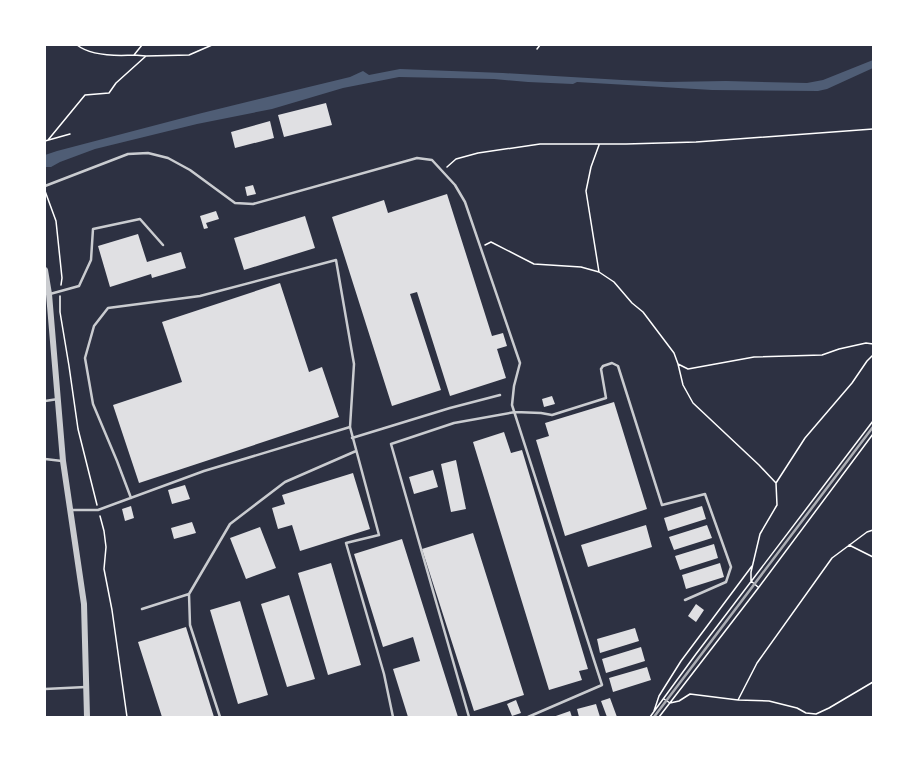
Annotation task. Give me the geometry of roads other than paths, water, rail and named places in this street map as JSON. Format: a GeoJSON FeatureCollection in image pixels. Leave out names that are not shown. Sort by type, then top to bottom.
{"type":"FeatureCollection","features":[{"type":"Feature","properties":{"kind":"street"},"geometry":{"type":"LineString","coordinates":[[45,270],[49,294],[63,461],[84,604],[87,717]]}},
{"type":"Feature","properties":{"kind":"lane"},"geometry":{"type":"LineString","coordinates":[[45,186],[128,154],[148,153],[168,158],[190,170],[235,203],[253,204],[417,158],[432,160],[455,185],[465,202],[520,363],[514,386],[512,405],[602,685],[528,717]]}},
{"type":"Feature","properties":{"kind":"lane"},"geometry":{"type":"LineString","coordinates":[[49,294],[79,286],[91,260],[93,229],[140,219],[163,245]]}},
{"type":"Feature","properties":{"kind":"lane"},"geometry":{"type":"LineString","coordinates":[[131,498],[93,404],[84,358],[94,326],[108,308],[200,296],[336,260],[354,364],[350,426],[379,536],[346,543],[384,674],[393,717]]}},
{"type":"Feature","properties":{"kind":"lane"},"geometry":{"type":"LineString","coordinates":[[469,717],[391,444],[454,423],[514,412],[552,415],[606,398],[600,370],[603,366],[612,363],[618,366],[662,505],[706,494],[731,567],[726,582],[685,600]]}},
{"type":"Feature","properties":{"kind":"lane"},"geometry":{"type":"LineString","coordinates":[[352,438],[450,408],[500,395]]}},
{"type":"Feature","properties":{"kind":"lane"},"geometry":{"type":"LineString","coordinates":[[45,401],[58,399]]}},
{"type":"Feature","properties":{"kind":"lane"},"geometry":{"type":"LineString","coordinates":[[69,510],[98,510],[204,471],[350,426]]}},
{"type":"Feature","properties":{"kind":"lane"},"geometry":{"type":"LineString","coordinates":[[220,717],[190,625],[189,594],[230,524],[285,482],[356,451]]}},
{"type":"Feature","properties":{"kind":"lane"},"geometry":{"type":"LineString","coordinates":[[45,459],[63,461]]}},
{"type":"Feature","properties":{"kind":"lane"},"geometry":{"type":"LineString","coordinates":[[142,609],[189,594]]}},
{"type":"Feature","properties":{"kind":"lane"},"geometry":{"type":"LineString","coordinates":[[45,689],[86,687]]}},
{"type":"Feature","properties":{"kind":"water"},"geometry":{"type":"Polygon","coordinates":[[[873,60],[873,68],[827,89],[818,91],[712,90],[577,82],[573,84],[494,79],[399,77],[343,88],[272,109],[197,124],[95,149],[60,162],[51,167],[45,167],[45,155],[57,151],[202,113],[350,77],[363,71],[369,75],[400,69],[667,82],[726,81],[807,83],[823,80],[873,60]]]}},
{"type":"Feature","properties":{"kind":"railway"},"geometry":{"type":"LineString","coordinates":[[654,717],[873,427]]}}]}
